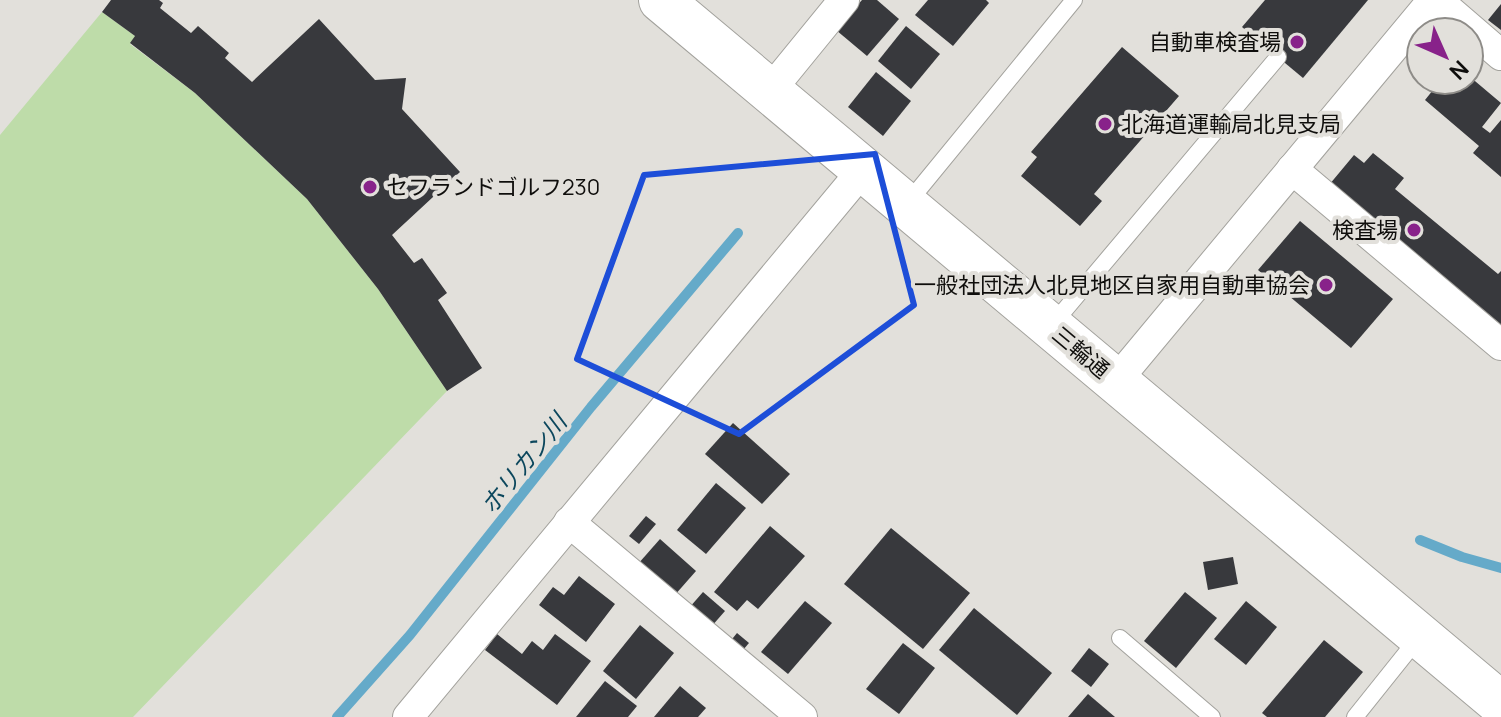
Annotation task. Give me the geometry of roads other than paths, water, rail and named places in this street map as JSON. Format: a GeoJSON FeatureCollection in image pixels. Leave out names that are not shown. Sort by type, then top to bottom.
{"type":"FeatureCollection","features":[{"type":"Feature","properties":{"kind":"street","name":"三輪通"},"geometry":{"type":"LineString","coordinates":[[661,0],[1501,704]]}},
{"type":"Feature","properties":{"kind":"street"},"geometry":{"type":"LineString","coordinates":[[769,92],[844,0]]}},
{"type":"Feature","properties":{"kind":"street"},"geometry":{"type":"LineString","coordinates":[[1116,381],[1435,0],[1501,55]]}},
{"type":"Feature","properties":{"kind":"street"},"geometry":{"type":"LineString","coordinates":[[1292,169],[1501,345]]}},
{"type":"Feature","properties":{"kind":"street"},"geometry":{"type":"LineString","coordinates":[[408,717],[862,171]]}},
{"type":"Feature","properties":{"kind":"street"},"geometry":{"type":"LineString","coordinates":[[569,522],[802,717]]}},
{"type":"Feature","properties":{"kind":"lane"},"geometry":{"type":"LineString","coordinates":[[905,206],[1074,0]]}},
{"type":"Feature","properties":{"kind":"lane"},"geometry":{"type":"LineString","coordinates":[[1051,327],[1278,57]]}},
{"type":"Feature","properties":{"kind":"lane"},"geometry":{"type":"LineString","coordinates":[[1355,717],[1420,636]]}},
{"type":"Feature","properties":{"kind":"lane"},"geometry":{"type":"LineString","coordinates":[[1120,638],[1212,717]]}},
{"type":"Feature","properties":{"kind":"waterway","name":"ホリカン川"},"geometry":{"type":"LineString","coordinates":[[337,717],[410,635],[591,407],[738,233]]}},
{"type":"Feature","properties":{"kind":"waterway","name":"ホリカン川"},"geometry":{"type":"LineString","coordinates":[[1420,540],[1501,568]]}},
{"type":"Feature","properties":{"kind":"place","name":"自動車検査場"},"geometry":{"type":"Point","coordinates":[1297,42]}},
{"type":"Feature","properties":{"kind":"place","name":"北海道運輸局北見支局"},"geometry":{"type":"Point","coordinates":[1105,124]}},
{"type":"Feature","properties":{"kind":"place","name":"セフランドゴルフ230"},"geometry":{"type":"Point","coordinates":[370,187]}},
{"type":"Feature","properties":{"kind":"place","name":"検査場"},"geometry":{"type":"Point","coordinates":[1414,230]}},
{"type":"Feature","properties":{"kind":"place","name":"一般社団法人北見地区自家用自動車協会"},"geometry":{"type":"Point","coordinates":[1326,285]}}]}
